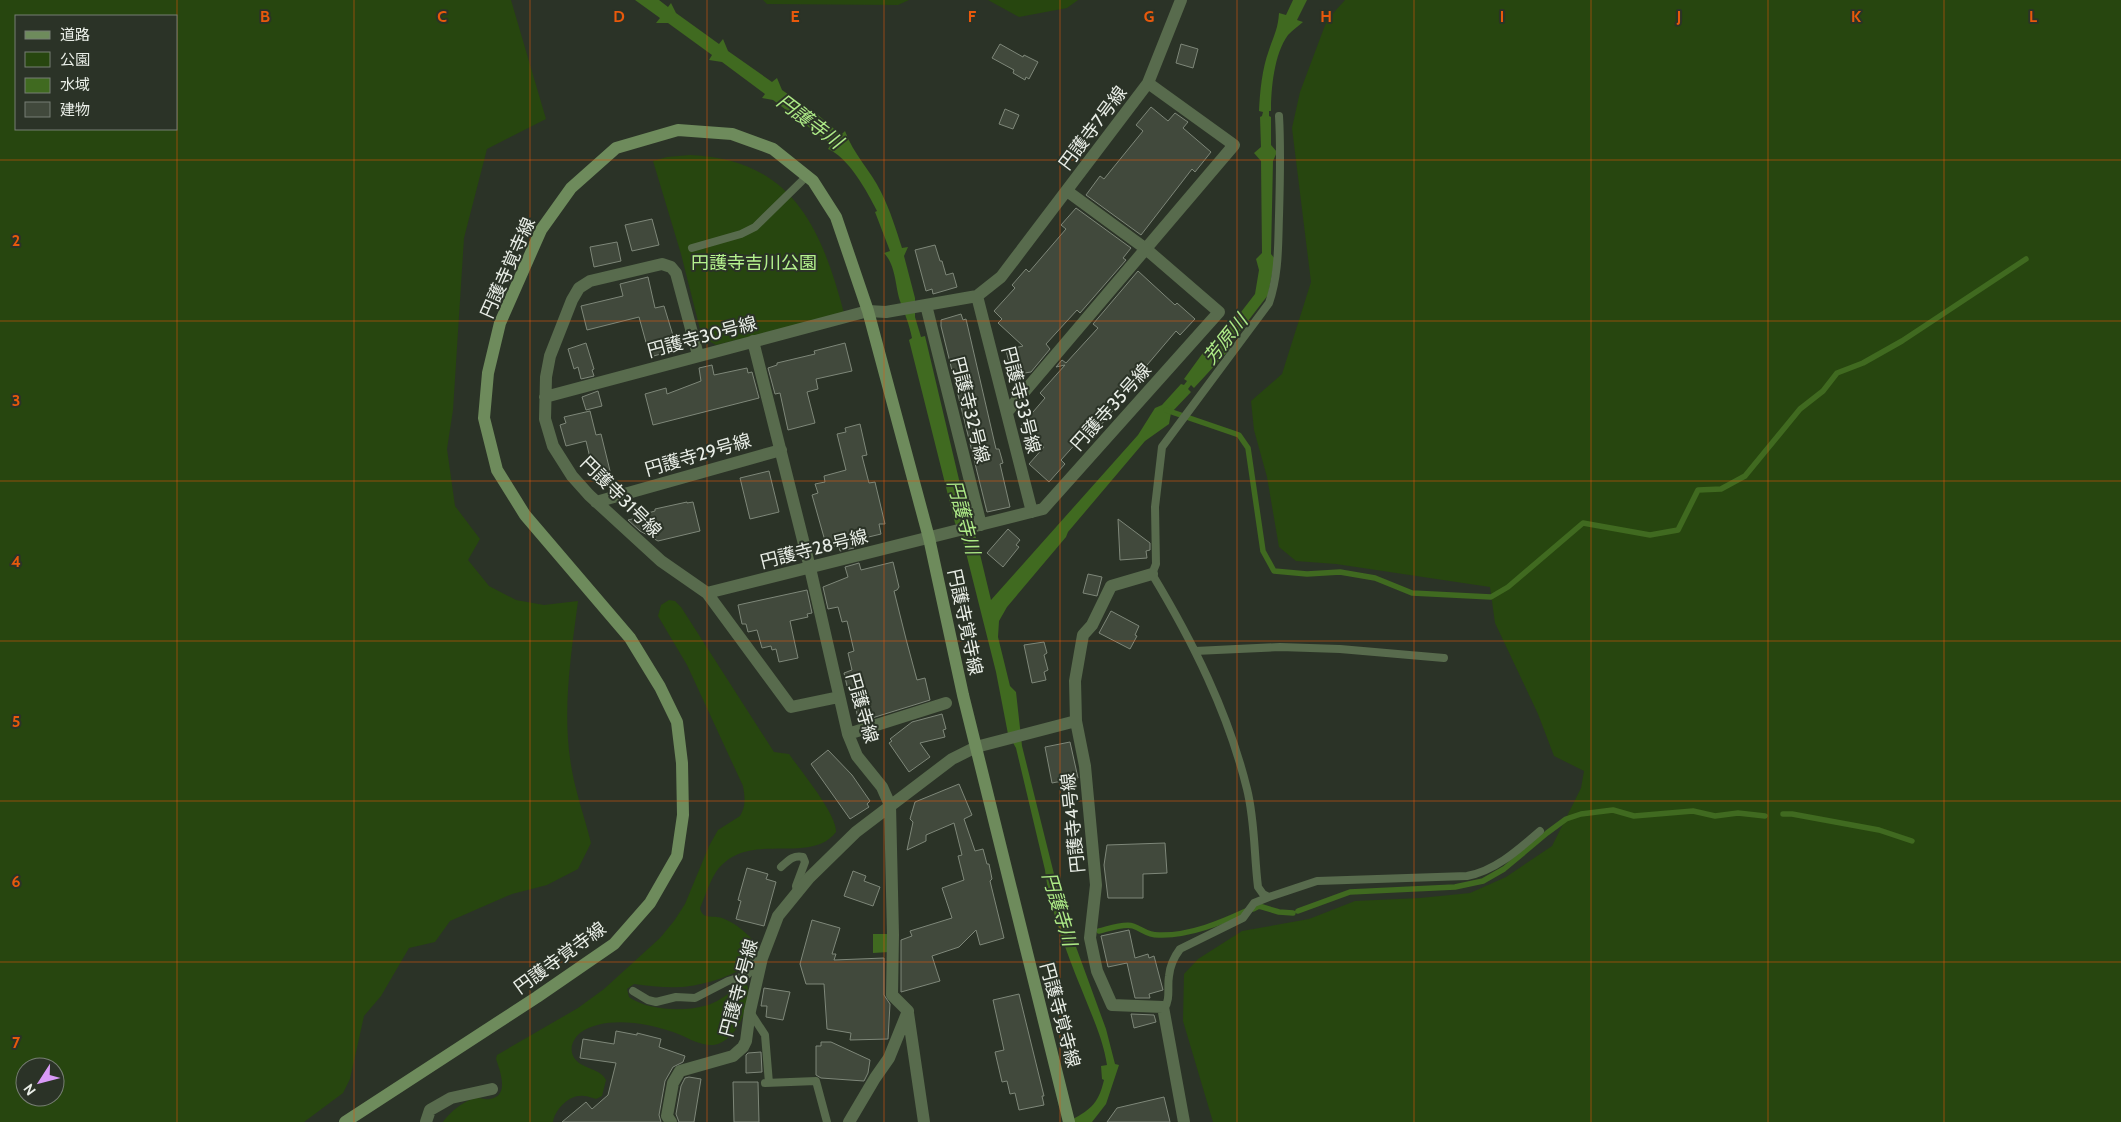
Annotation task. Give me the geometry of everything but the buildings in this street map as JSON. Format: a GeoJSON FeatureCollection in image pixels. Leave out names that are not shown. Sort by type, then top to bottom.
{"type":"FeatureCollection","features":[{"type":"Feature","properties":{"kind":"street"},"geometry":{"type":"LineString","coordinates":[[1148,84],[1181,0]]}},
{"type":"Feature","properties":{"kind":"street","name":"円護寺7号線"},"geometry":{"type":"LineString","coordinates":[[868,311],[886,312],[978,296],[1001,277],[1148,84],[1234,145],[1007,412]]}},
{"type":"Feature","properties":{"kind":"street","name":"円護寺覚寺線"},"geometry":{"type":"LineString","coordinates":[[345,1122],[537,997],[614,944],[650,903],[677,856],[683,815],[682,763],[677,722],[660,687],[630,638],[525,515],[497,470],[484,418],[488,373],[500,323],[541,230],[571,188],[616,148],[644,138],[678,130],[732,134],[773,149],[813,181],[836,217],[868,311],[929,538],[963,695],[1022,939],[1069,1122]]}},
{"type":"Feature","properties":{"kind":"street"},"geometry":{"type":"LineString","coordinates":[[1067,191],[1146,249]]}},
{"type":"Feature","properties":{"kind":"street","name":"円護寺35号線"},"geometry":{"type":"LineString","coordinates":[[929,538],[1043,509],[1219,312],[1146,249]]}},
{"type":"Feature","properties":{"kind":"street","name":"円護寺31号線"},"geometry":{"type":"LineString","coordinates":[[698,355],[676,273],[671,267],[662,264],[590,281],[579,288],[572,300],[550,356],[545,397],[545,419],[553,446],[572,476],[596,502],[661,561],[707,593],[791,707],[839,697]]}},
{"type":"Feature","properties":{"kind":"street","name":"円護寺33号線"},"geometry":{"type":"LineString","coordinates":[[978,296],[1032,512]]}},
{"type":"Feature","properties":{"kind":"street","name":"円護寺32号線"},"geometry":{"type":"LineString","coordinates":[[922,305],[981,525]]}},
{"type":"Feature","properties":{"kind":"street","name":"円護寺30号線"},"geometry":{"type":"LineString","coordinates":[[545,397],[868,311]]}},
{"type":"Feature","properties":{"kind":"street","name":"円護寺線"},"geometry":{"type":"LineString","coordinates":[[753,341],[810,568],[848,734],[857,756],[882,787],[890,805],[893,935],[892,995],[908,1011]]}},
{"type":"Feature","properties":{"kind":"street","name":"円護寺29号線"},"geometry":{"type":"LineString","coordinates":[[596,502],[780,450]]}},
{"type":"Feature","properties":{"kind":"street","name":"円護寺28号線"},"geometry":{"type":"LineString","coordinates":[[707,593],[929,538]]}},
{"type":"Feature","properties":{"kind":"street"},"geometry":{"type":"LineString","coordinates":[[976,747],[1076,721],[1075,681],[1083,635],[1092,625],[1111,586],[1152,574]]}},
{"type":"Feature","properties":{"kind":"street"},"geometry":{"type":"LineString","coordinates":[[848,734],[946,702]]}},
{"type":"Feature","properties":{"kind":"street","name":"円護寺4号線"},"geometry":{"type":"LineString","coordinates":[[1076,721],[1085,766],[1096,885],[1090,938],[1098,971],[1112,1005],[1163,1007],[1164,1009]]}},
{"type":"Feature","properties":{"kind":"street","name":"円護寺6号線"},"geometry":{"type":"LineString","coordinates":[[671,1122],[667,1116],[674,1083],[680,1071],[724,1059],[738,1052],[746,1041],[750,1011],[762,958],[778,916],[809,878],[856,832],[952,759],[976,747]]}},
{"type":"Feature","properties":{"kind":"street"},"geometry":{"type":"LineString","coordinates":[[1164,1009],[1184,1122]]}},
{"type":"Feature","properties":{"kind":"street"},"geometry":{"type":"LineString","coordinates":[[849,1122],[874,1078],[889,1058],[908,1011]]}},
{"type":"Feature","properties":{"kind":"street"},"geometry":{"type":"LineString","coordinates":[[908,1011],[924,1122]]}},
{"type":"Feature","properties":{"kind":"street"},"geometry":{"type":"LineString","coordinates":[[426,1122],[430,1110],[451,1098],[492,1089]]}},
{"type":"Feature","properties":{"kind":"lane"},"geometry":{"type":"LineString","coordinates":[[1269,897],[1263,894],[1258,887],[1247,790],[1214,690],[1195,651],[1152,574],[1156,564],[1155,507],[1162,447],[1269,302],[1274,288],[1278,250],[1281,149],[1279,116]]}},
{"type":"Feature","properties":{"kind":"lane"},"geometry":{"type":"LineString","coordinates":[[692,248],[741,234],[755,227],[807,176]]}},
{"type":"Feature","properties":{"kind":"lane"},"geometry":{"type":"LineString","coordinates":[[1195,651],[1290,647],[1340,649],[1444,658]]}},
{"type":"Feature","properties":{"kind":"lane"},"geometry":{"type":"LineString","coordinates":[[1164,1009],[1167,1004],[1171,967],[1180,949],[1244,918],[1254,903],[1317,881],[1479,874],[1498,864],[1540,831]]}},
{"type":"Feature","properties":{"kind":"lane"},"geometry":{"type":"LineString","coordinates":[[781,867],[790,858],[802,857],[805,862],[796,886],[797,893]]}},
{"type":"Feature","properties":{"kind":"lane"},"geometry":{"type":"LineString","coordinates":[[633,991],[648,1000],[656,1002],[676,996],[695,998],[728,981],[747,975],[751,972],[754,959],[762,958]]}},
{"type":"Feature","properties":{"kind":"lane"},"geometry":{"type":"LineString","coordinates":[[750,1011],[765,1036],[767,1083],[816,1081],[827,1122]]}},
{"type":"Feature","properties":{"kind":"green space"},"geometry":{"type":"Polygon","coordinates":[[[0,0],[511,0],[546,119],[487,149],[464,238],[453,410],[447,449],[455,506],[480,539],[468,560],[489,586],[516,600],[544,605],[578,601],[567,704],[568,745],[573,775],[591,843],[578,869],[547,885],[512,894],[450,921],[435,942],[409,948],[381,996],[364,1016],[350,1079],[343,1093],[304,1122],[0,1122],[0,0]]]}},
{"type":"Feature","properties":{"kind":"green space"},"geometry":{"type":"Polygon","coordinates":[[[763,0],[909,0],[898,5],[767,4],[763,0]]]}},
{"type":"Feature","properties":{"kind":"green space"},"geometry":{"type":"Polygon","coordinates":[[[988,0],[1078,0],[1067,8],[1019,17],[988,0]]]}},
{"type":"Feature","properties":{"kind":"green space"},"geometry":{"type":"Polygon","coordinates":[[[1345,0],[2121,0],[2121,1122],[1213,1122],[1183,1021],[1184,974],[1198,959],[1242,931],[1309,919],[1355,901],[1420,898],[1470,893],[1506,877],[1552,846],[1581,788],[1584,771],[1554,756],[1538,714],[1495,623],[1490,587],[1336,564],[1296,561],[1279,547],[1267,477],[1254,430],[1251,401],[1282,374],[1311,282],[1292,128],[1300,92],[1327,20],[1345,0]]]}},
{"type":"Feature","properties":{"kind":"green space","name":"円護寺吉川公園"},"geometry":{"type":"Polygon","coordinates":[[[690,155],[725,159],[753,169],[777,184],[796,203],[812,226],[824,252],[844,313],[716,345],[702,337],[681,254],[653,161],[667,157],[690,155]]]}},
{"type":"Feature","properties":{"kind":"green space"},"geometry":{"type":"Polygon","coordinates":[[[669,600],[675,601],[681,607],[774,752],[789,754],[809,781],[831,814],[836,832],[824,842],[810,847],[760,849],[744,852],[729,859],[716,872],[700,908],[705,916],[719,917],[737,926],[757,945],[755,955],[740,970],[702,984],[658,987],[634,984],[627,989],[629,997],[637,1002],[657,1008],[689,1009],[708,1005],[721,999],[741,985],[747,985],[748,997],[744,1014],[730,1037],[715,1045],[709,1045],[673,1032],[626,1022],[613,1022],[590,1027],[576,1037],[573,1042],[572,1053],[578,1062],[598,1072],[606,1080],[602,1096],[596,1099],[587,1096],[574,1097],[564,1103],[554,1117],[553,1122],[443,1122],[463,1103],[478,1098],[490,1099],[500,1093],[502,1082],[496,1059],[497,1055],[578,1008],[604,989],[660,938],[685,904],[709,846],[718,830],[740,816],[742,812],[744,801],[743,786],[687,665],[658,616],[661,605],[669,600]]]}},
{"type":"Feature","properties":{"kind":"water"},"geometry":{"type":"Polygon","coordinates":[[[635,0],[659,0],[668,7],[671,3],[676,13],[719,44],[723,39],[728,51],[772,82],[777,78],[782,90],[818,115],[841,135],[845,131],[848,139],[877,184],[890,213],[902,248],[908,247],[904,256],[915,298],[915,317],[921,337],[925,336],[961,488],[965,492],[991,600],[1138,435],[1155,408],[1162,405],[1181,384],[1184,385],[1187,381],[1184,379],[1213,339],[1224,334],[1255,294],[1259,270],[1256,259],[1262,253],[1261,161],[1254,153],[1261,147],[1260,117],[1263,112],[1259,111],[1263,72],[1277,28],[1279,13],[1286,15],[1293,0],[1307,0],[1297,20],[1303,22],[1288,35],[1279,52],[1273,82],[1271,111],[1269,111],[1269,116],[1271,117],[1271,145],[1277,152],[1273,161],[1271,254],[1275,259],[1268,295],[1231,343],[1229,350],[1194,388],[1191,385],[1188,389],[1191,392],[1171,413],[1169,424],[1145,441],[1007,607],[999,621],[998,637],[1010,686],[1016,692],[1022,746],[1064,914],[1106,1029],[1115,1064],[1119,1065],[1106,1104],[1092,1122],[1068,1122],[1092,1106],[1099,1096],[1104,1080],[1102,1079],[1101,1066],[1107,1065],[1103,1045],[1054,914],[1016,748],[1008,734],[996,672],[962,537],[955,523],[909,340],[912,338],[911,333],[900,301],[891,264],[884,253],[890,251],[875,212],[877,211],[850,167],[843,159],[828,149],[831,144],[773,100],[762,98],[765,94],[722,62],[709,60],[712,55],[668,23],[656,23],[660,18],[635,0]]]}},
{"type":"Feature","properties":{"kind":"water"},"geometry":{"type":"Polygon","coordinates":[[[873,934],[888,934],[889,952],[873,953],[873,934]]]}},
{"type":"Feature","properties":{"kind":"waterway"},"geometry":{"type":"LineString","coordinates":[[1166,410],[1239,435],[1248,448],[1263,551],[1274,571],[1307,574],[1340,572],[1375,578],[1412,593],[1491,597],[1508,587],[1583,523],[1650,535],[1678,530],[1698,490],[1721,489],[1745,476],[1800,409],[1823,391],[1837,373],[1863,363],[1902,341],[2026,259]]}},
{"type":"Feature","properties":{"kind":"waterway"},"geometry":{"type":"LineString","coordinates":[[1298,911],[1350,892],[1455,887],[1483,881],[1504,869],[1566,819],[1581,814],[1613,810],[1634,816],[1693,811],[1715,816],[1738,813],[1765,816]]}},
{"type":"Feature","properties":{"kind":"waterway"},"geometry":{"type":"LineString","coordinates":[[1783,814],[1879,830],[1912,841]]}},
{"type":"Feature","properties":{"kind":"waterway"},"geometry":{"type":"LineString","coordinates":[[1253,909],[1259,906],[1279,912],[1293,913]]}},
{"type":"Feature","properties":{"kind":"waterway"},"geometry":{"type":"LineString","coordinates":[[1099,931],[1129,925],[1153,935],[1184,933],[1205,928],[1246,911]]}},
{"type":"Feature","properties":{"kind":"water label","name":"円護寺川"},"geometry":{"type":"Point","coordinates":[810,121]}},
{"type":"Feature","properties":{"kind":"water label","name":"芳原川"},"geometry":{"type":"Point","coordinates":[1225,339]}},
{"type":"Feature","properties":{"kind":"water label","name":"円護寺川"},"geometry":{"type":"Point","coordinates":[964,517]}},
{"type":"Feature","properties":{"kind":"water label","name":"円護寺川"},"geometry":{"type":"Point","coordinates":[1060,909]}}]}
